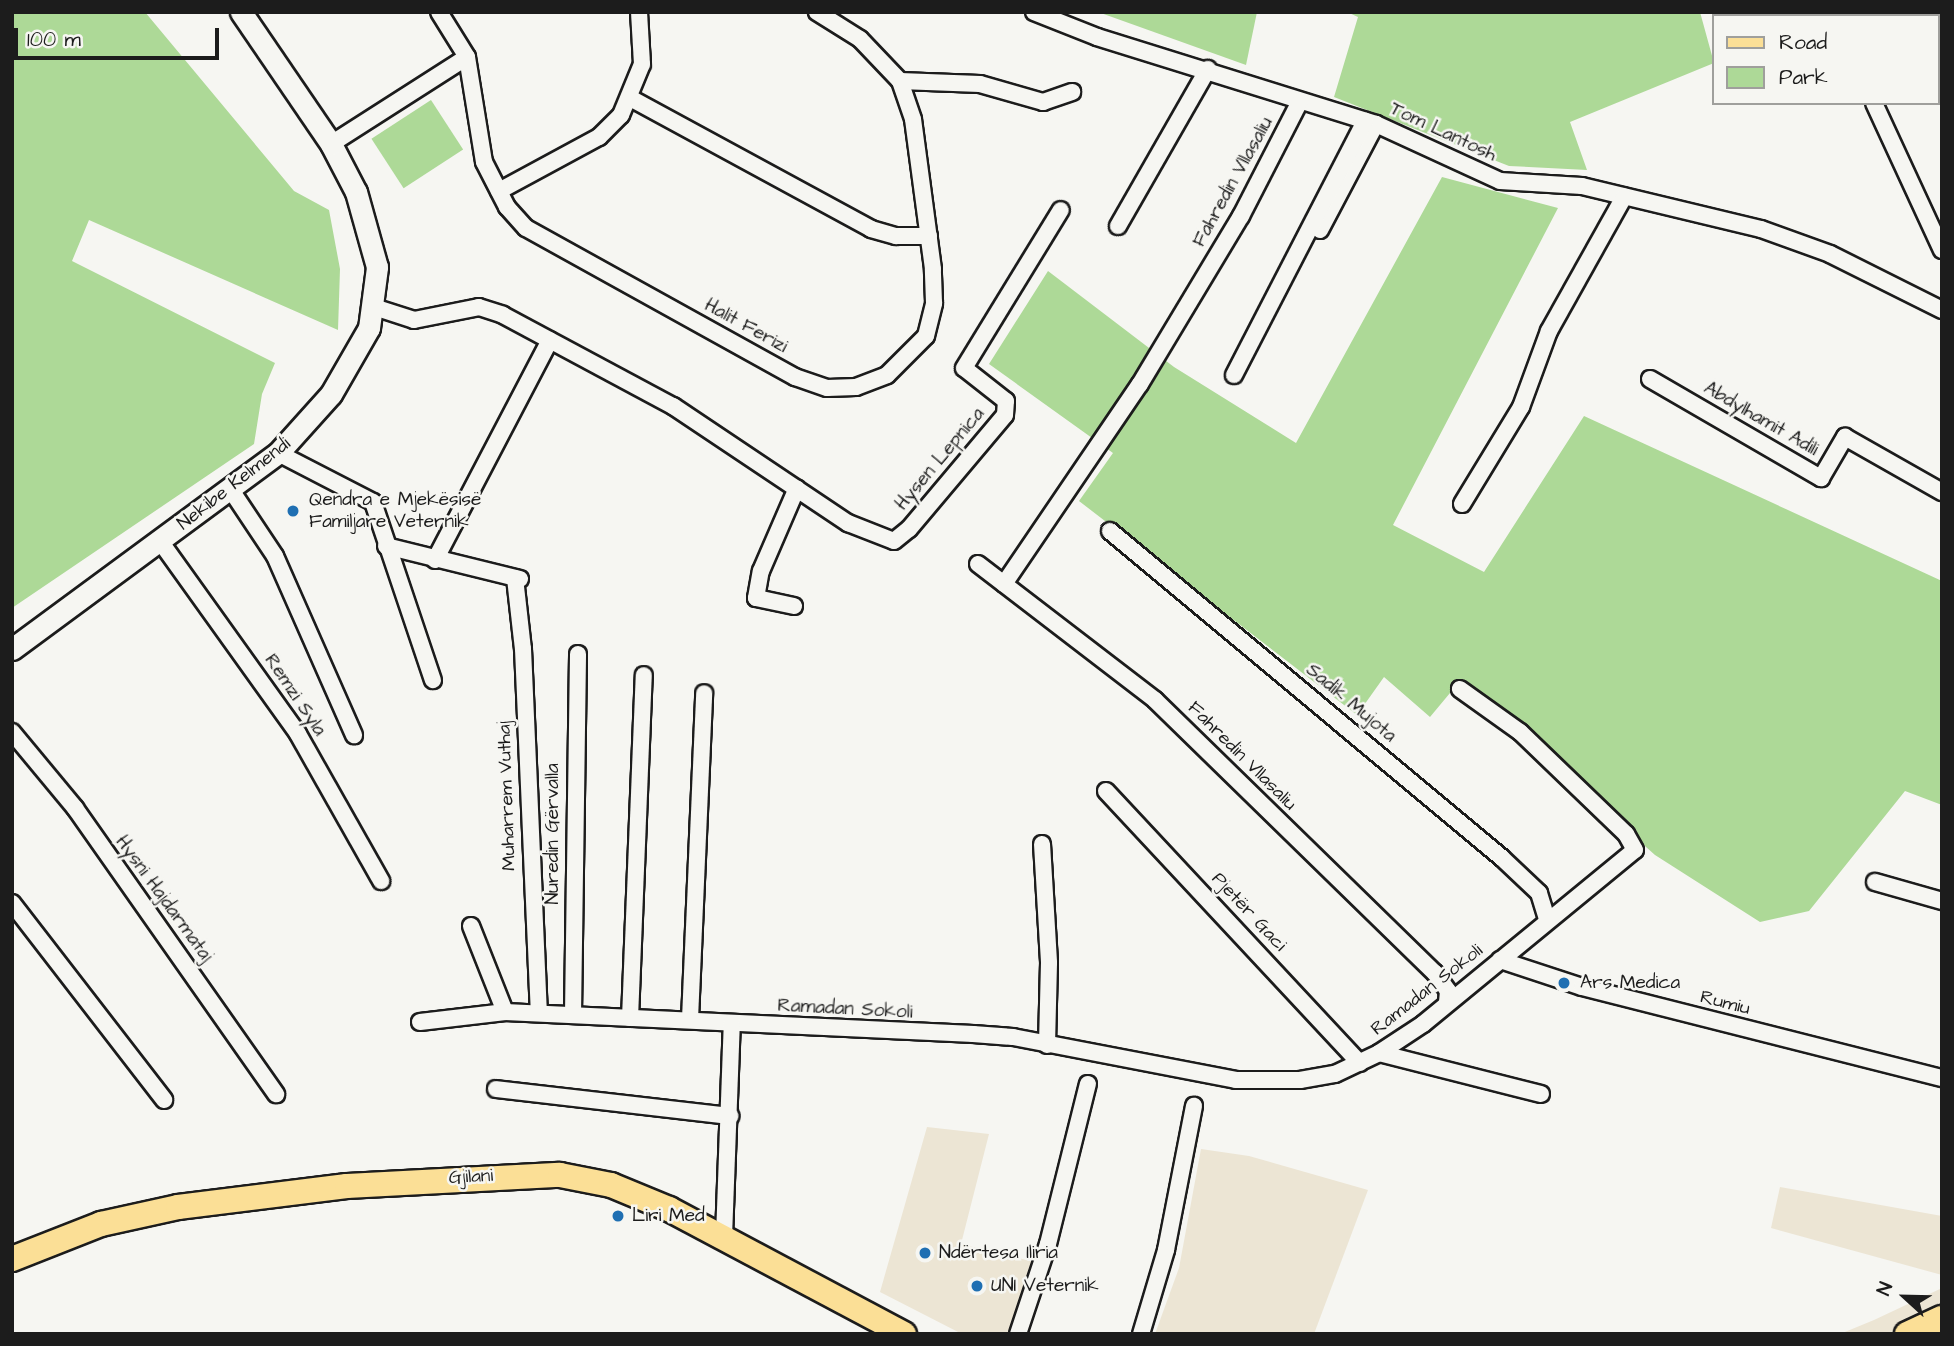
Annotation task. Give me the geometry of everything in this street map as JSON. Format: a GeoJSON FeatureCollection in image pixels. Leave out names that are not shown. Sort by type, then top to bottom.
{"type":"FeatureCollection","features":[{"type":"Feature","properties":{"kind":"main road","name":"Gjilani"},"geometry":{"type":"LineString","coordinates":[[12,1259],[101,1224],[178,1207],[347,1186],[534,1174],[611,1185],[724,1237],[904,1334]]}},
{"type":"Feature","properties":{"kind":"main road"},"geometry":{"type":"LineString","coordinates":[[1906,1334],[1942,1318]]}},
{"type":"Feature","properties":{"kind":"street","name":"Nekibe Kelmendi"},"geometry":{"type":"LineString","coordinates":[[12,649],[232,490],[278,453],[313,417],[350,368],[374,307],[377,267],[371,234],[331,144],[242,12]]}},
{"type":"Feature","properties":{"kind":"street","name":"Halit Ferizi"},"geometry":{"type":"LineString","coordinates":[[439,12],[467,57],[484,162],[516,218],[541,239],[795,377],[827,388],[856,387],[887,375],[926,336],[934,303],[929,236],[913,119],[900,81]]}},
{"type":"Feature","properties":{"kind":"street"},"geometry":{"type":"LineString","coordinates":[[499,191],[599,138],[632,99],[642,64],[639,12]]}},
{"type":"Feature","properties":{"kind":"street"},"geometry":{"type":"LineString","coordinates":[[817,12],[860,39],[900,81],[980,84],[1043,102],[1072,92]]}},
{"type":"Feature","properties":{"kind":"street","name":"Tom Lantosh"},"geometry":{"type":"LineString","coordinates":[[1034,12],[1097,37],[1208,69],[1371,122],[1500,181],[1582,186],[1800,242],[1942,310]]}},
{"type":"Feature","properties":{"kind":"street"},"geometry":{"type":"LineString","coordinates":[[331,144],[467,57]]}},
{"type":"Feature","properties":{"kind":"street"},"geometry":{"type":"LineString","coordinates":[[1118,226],[1208,69]]}},
{"type":"Feature","properties":{"kind":"street"},"geometry":{"type":"LineString","coordinates":[[632,99],[871,229],[896,236],[929,236]]}},
{"type":"Feature","properties":{"kind":"street","name":"Fahredin Vllasaliu"},"geometry":{"type":"LineString","coordinates":[[1004,584],[1040,527],[1140,384],[1241,216],[1300,101]]}},
{"type":"Feature","properties":{"kind":"street"},"geometry":{"type":"LineString","coordinates":[[1875,105],[1942,250]]}},
{"type":"Feature","properties":{"kind":"street"},"geometry":{"type":"LineString","coordinates":[[1267,332],[1371,122]]}},
{"type":"Feature","properties":{"kind":"street"},"geometry":{"type":"LineString","coordinates":[[1234,374],[1371,122]]}},
{"type":"Feature","properties":{"kind":"street"},"geometry":{"type":"LineString","coordinates":[[1462,504],[1521,407],[1549,331],[1624,197]]}},
{"type":"Feature","properties":{"kind":"street","name":"Hysen Lepnica"},"geometry":{"type":"LineString","coordinates":[[374,307],[426,321],[489,309],[673,406],[848,523],[894,541],[909,529],[1005,415],[1006,401],[964,368],[1062,210]]}},
{"type":"Feature","properties":{"kind":"street"},"geometry":{"type":"LineString","coordinates":[[435,560],[551,340]]}},
{"type":"Feature","properties":{"kind":"street","name":"Abdylhamit Adili"},"geometry":{"type":"LineString","coordinates":[[1650,379],[1821,478],[1845,437],[1942,492]]}},
{"type":"Feature","properties":{"kind":"street"},"geometry":{"type":"LineString","coordinates":[[278,453],[364,494],[379,512],[386,546],[433,680]]}},
{"type":"Feature","properties":{"kind":"street"},"geometry":{"type":"LineString","coordinates":[[794,606],[756,598],[761,571],[797,488]]}},
{"type":"Feature","properties":{"kind":"street"},"geometry":{"type":"LineString","coordinates":[[232,490],[275,556],[354,735]]}},
{"type":"Feature","properties":{"kind":"street","name":"Sadik Mujota"},"geometry":{"type":"LineString","coordinates":[[1110,531],[1502,858],[1539,893],[1547,920]]}},
{"type":"Feature","properties":{"kind":"street","name":"Remzi Syla"},"geometry":{"type":"LineString","coordinates":[[160,541],[298,734],[381,881]]}},
{"type":"Feature","properties":{"kind":"street","name":"Muharrem Vuthaj"},"geometry":{"type":"LineString","coordinates":[[386,546],[518,578],[539,1013]]}},
{"type":"Feature","properties":{"kind":"street","name":"Fahredin Vllasaliu"},"geometry":{"type":"LineString","coordinates":[[978,564],[1147,694],[1199,740],[1435,972],[1446,986],[1447,1002]]}},
{"type":"Feature","properties":{"kind":"street","name":"Nuredin Gërvalla"},"geometry":{"type":"LineString","coordinates":[[573,1014],[578,653]]}},
{"type":"Feature","properties":{"kind":"street"},"geometry":{"type":"LineString","coordinates":[[630,1018],[644,675]]}},
{"type":"Feature","properties":{"kind":"street","name":"Ramadan Sokoli"},"geometry":{"type":"LineString","coordinates":[[420,1022],[505,1012],[987,1035],[1236,1080],[1300,1080],[1360,1063],[1423,1024],[1635,850],[1626,834],[1520,732],[1460,689]]}},
{"type":"Feature","properties":{"kind":"street"},"geometry":{"type":"LineString","coordinates":[[690,1019],[704,693]]}},
{"type":"Feature","properties":{"kind":"street","name":"Hysni Hajdarmataj"},"geometry":{"type":"LineString","coordinates":[[12,732],[75,808],[126,888],[276,1094]]}},
{"type":"Feature","properties":{"kind":"street","name":"Pjetër Gaci"},"geometry":{"type":"LineString","coordinates":[[1106,791],[1360,1063]]}},
{"type":"Feature","properties":{"kind":"street"},"geometry":{"type":"LineString","coordinates":[[1042,844],[1049,962],[1047,1045]]}},
{"type":"Feature","properties":{"kind":"street"},"geometry":{"type":"LineString","coordinates":[[1875,882],[1942,901]]}},
{"type":"Feature","properties":{"kind":"street"},"geometry":{"type":"LineString","coordinates":[[12,903],[164,1100]]}},
{"type":"Feature","properties":{"kind":"street"},"geometry":{"type":"LineString","coordinates":[[471,926],[505,1012]]}},
{"type":"Feature","properties":{"kind":"street","name":"Rumiu"},"geometry":{"type":"LineString","coordinates":[[1500,960],[1582,987],[1942,1078]]}},
{"type":"Feature","properties":{"kind":"street"},"geometry":{"type":"LineString","coordinates":[[724,1237],[733,1023]]}},
{"type":"Feature","properties":{"kind":"street"},"geometry":{"type":"LineString","coordinates":[[1380,1053],[1541,1094]]}},
{"type":"Feature","properties":{"kind":"street"},"geometry":{"type":"LineString","coordinates":[[1017,1334],[1048,1244],[1088,1084]]}},
{"type":"Feature","properties":{"kind":"street"},"geometry":{"type":"LineString","coordinates":[[496,1089],[730,1116]]}},
{"type":"Feature","properties":{"kind":"street"},"geometry":{"type":"LineString","coordinates":[[1141,1334],[1166,1250],[1194,1106]]}},
{"type":"Feature","properties":{"kind":"shaded area"},"geometry":{"type":"Polygon","coordinates":[[[927,1127],[989,1134],[961,1244],[1035,1262],[1010,1334],[962,1334],[880,1292],[927,1127]]]}},
{"type":"Feature","properties":{"kind":"shaded area"},"geometry":{"type":"Polygon","coordinates":[[[1201,1149],[1249,1156],[1368,1190],[1314,1334],[1155,1334],[1179,1268],[1201,1149]]]}},
{"type":"Feature","properties":{"kind":"shaded area"},"geometry":{"type":"Polygon","coordinates":[[[1780,1187],[1942,1216],[1942,1275],[1771,1228],[1780,1187]]]}},
{"type":"Feature","properties":{"kind":"shaded area"},"geometry":{"type":"Polygon","coordinates":[[[1942,1288],[1942,1334],[1840,1334],[1874,1320],[1942,1288]]]}},
{"type":"Feature","properties":{"kind":"green space"},"geometry":{"type":"Polygon","coordinates":[[[12,12],[145,12],[294,191],[329,210],[340,269],[338,330],[89,220],[72,261],[275,363],[262,394],[254,444],[12,608],[12,12]]]}},
{"type":"Feature","properties":{"kind":"green space"},"geometry":{"type":"Polygon","coordinates":[[[1098,12],[1257,12],[1246,65],[1098,12]]]}},
{"type":"Feature","properties":{"kind":"green space"},"geometry":{"type":"Polygon","coordinates":[[[1347,12],[1700,12],[1713,63],[1570,122],[1587,170],[1509,166],[1334,97],[1358,17],[1347,12]]]}},
{"type":"Feature","properties":{"kind":"green space"},"geometry":{"type":"Polygon","coordinates":[[[431,100],[463,149],[404,188],[371,139],[431,100]]]}},
{"type":"Feature","properties":{"kind":"green space"},"geometry":{"type":"Polygon","coordinates":[[[1442,177],[1558,208],[1393,525],[1484,572],[1584,416],[1942,581],[1942,805],[1905,791],[1809,911],[1760,922],[1655,855],[1460,681],[1430,717],[1384,677],[1357,715],[1079,501],[1113,453],[989,364],[1048,271],[1174,367],[1296,443],[1442,177]]]}},
{"type":"Feature","properties":{"kind":"place","name":"Qendra e Mjekësisë Familjare Veternik"},"geometry":{"type":"Point","coordinates":[293,511]}},
{"type":"Feature","properties":{"kind":"place","name":"Ars Medica"},"geometry":{"type":"Point","coordinates":[1564,983]}},
{"type":"Feature","properties":{"kind":"place","name":"Liri Med"},"geometry":{"type":"Point","coordinates":[618,1216]}},
{"type":"Feature","properties":{"kind":"place","name":"Ndërtesa Iliria"},"geometry":{"type":"Point","coordinates":[925,1253]}},
{"type":"Feature","properties":{"kind":"place","name":"UNI Veternik"},"geometry":{"type":"Point","coordinates":[977,1286]}}]}
